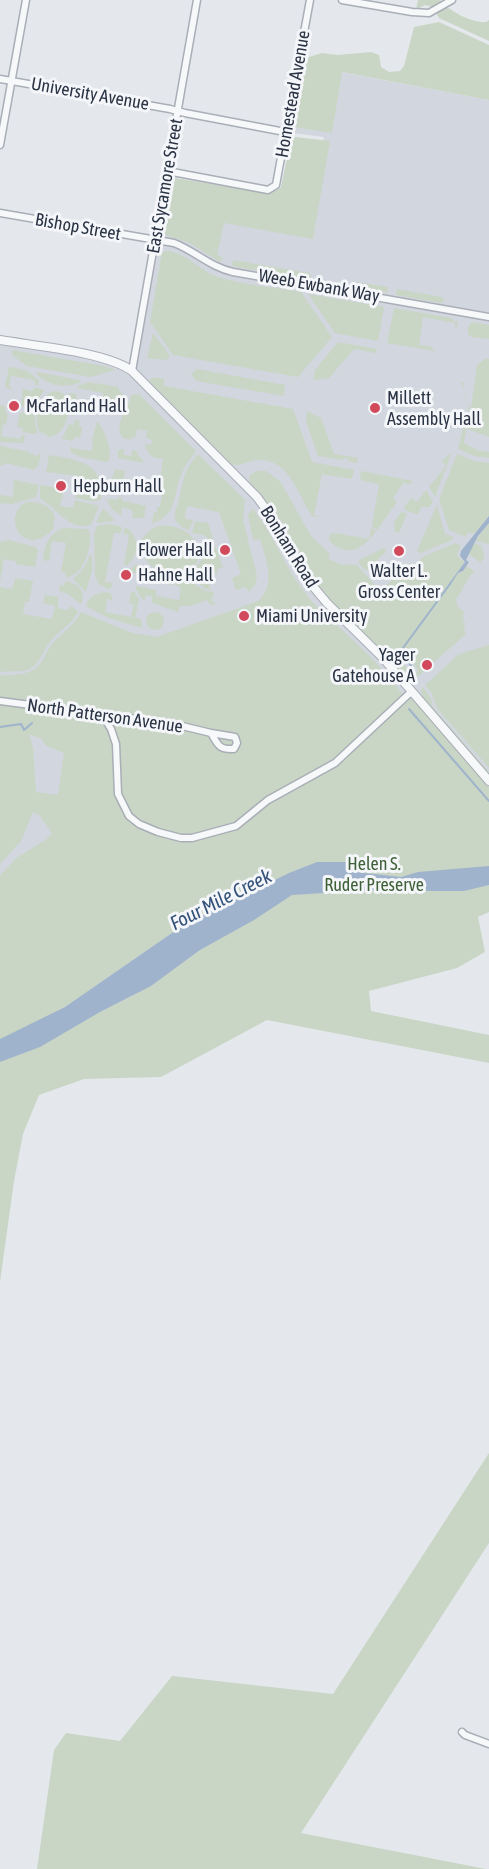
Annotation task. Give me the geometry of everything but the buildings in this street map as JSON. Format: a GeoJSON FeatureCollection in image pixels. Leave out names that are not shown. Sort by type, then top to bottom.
{"type":"FeatureCollection","features":[{"type":"Feature","properties":{"kind":"street"},"geometry":{"type":"LineString","coordinates":[[0,145],[26,0]]}},
{"type":"Feature","properties":{"kind":"street","name":"East Sycamore Street"},"geometry":{"type":"LineString","coordinates":[[132,371],[197,0]]}},
{"type":"Feature","properties":{"kind":"street","name":"Homestead Avenue"},"geometry":{"type":"LineString","coordinates":[[167,171],[268,190],[274,187],[278,181],[310,0]]}},
{"type":"Feature","properties":{"kind":"street"},"geometry":{"type":"LineString","coordinates":[[342,0],[429,13],[452,0]]}},
{"type":"Feature","properties":{"kind":"street","name":"University Avenue"},"geometry":{"type":"LineString","coordinates":[[0,79],[285,132]]}},
{"type":"Feature","properties":{"kind":"street","name":"Bishop Street"},"geometry":{"type":"LineString","coordinates":[[0,213],[155,241]]}},
{"type":"Feature","properties":{"kind":"street","name":"Weeb Ewbank Way"},"geometry":{"type":"LineString","coordinates":[[155,241],[174,243],[189,249],[213,266],[226,270],[489,317]]}},
{"type":"Feature","properties":{"kind":"street"},"geometry":{"type":"LineString","coordinates":[[0,340],[97,357],[122,364],[132,371]]}},
{"type":"Feature","properties":{"kind":"street","name":"Bonham Road"},"geometry":{"type":"LineString","coordinates":[[132,371],[257,497],[276,523],[311,584],[383,658],[489,781]]}},
{"type":"Feature","properties":{"kind":"street"},"geometry":{"type":"LineString","coordinates":[[96,714],[106,721],[116,744],[118,794],[129,816],[139,824],[158,832],[181,838],[192,838],[236,826],[268,800],[335,763],[412,691]]}},
{"type":"Feature","properties":{"kind":"street","name":"North Patterson Avenue"},"geometry":{"type":"LineString","coordinates":[[0,700],[174,724],[211,733]]}},
{"type":"Feature","properties":{"kind":"street"},"geometry":{"type":"LineString","coordinates":[[462,1731],[465,1735],[489,1744]]}},
{"type":"Feature","properties":{"kind":"shaded area","name":"Miami University"},"geometry":{"type":"Polygon","coordinates":[[[298,64],[489,100],[489,867],[0,1053],[0,340],[122,364],[136,364],[155,241],[179,215],[308,230],[324,137],[285,132],[298,64]]]}},
{"type":"Feature","properties":{"kind":"green space"},"geometry":{"type":"Polygon","coordinates":[[[418,0],[440,0],[467,18],[480,22],[489,20],[489,41],[439,18],[433,7],[425,5],[416,10],[418,0]]]}},
{"type":"Feature","properties":{"kind":"green space"},"geometry":{"type":"Polygon","coordinates":[[[439,22],[489,45],[489,100],[342,72],[332,133],[294,127],[309,57],[322,53],[338,55],[371,52],[379,55],[381,67],[389,72],[400,71],[404,66],[414,27],[439,22]]]}},
{"type":"Feature","properties":{"kind":"green space"},"geometry":{"type":"Polygon","coordinates":[[[295,137],[330,141],[313,239],[224,223],[217,255],[223,258],[220,262],[190,243],[165,235],[175,178],[266,193],[275,191],[281,187],[291,140],[295,137]]]}},
{"type":"Feature","properties":{"kind":"green space"},"geometry":{"type":"Polygon","coordinates":[[[168,251],[182,255],[218,277],[301,292],[332,337],[298,377],[173,355],[150,322],[162,252],[168,251]]]}},
{"type":"Feature","properties":{"kind":"green space"},"geometry":{"type":"Polygon","coordinates":[[[233,260],[309,273],[312,277],[308,279],[235,267],[232,265],[233,260]]]}},
{"type":"Feature","properties":{"kind":"green space"},"geometry":{"type":"Polygon","coordinates":[[[357,282],[388,287],[387,293],[357,288],[355,285],[357,282]]]}},
{"type":"Feature","properties":{"kind":"green space"},"geometry":{"type":"Polygon","coordinates":[[[397,289],[442,297],[445,300],[441,303],[396,295],[397,289]]]}},
{"type":"Feature","properties":{"kind":"green space"},"geometry":{"type":"Polygon","coordinates":[[[308,294],[384,307],[378,341],[335,333],[308,294]]]}},
{"type":"Feature","properties":{"kind":"green space"},"geometry":{"type":"Polygon","coordinates":[[[394,308],[451,318],[455,322],[458,321],[457,328],[455,328],[455,323],[423,317],[419,345],[431,347],[435,351],[387,343],[394,308]]]}},
{"type":"Feature","properties":{"kind":"green space"},"geometry":{"type":"Polygon","coordinates":[[[472,322],[489,325],[489,339],[472,337],[468,334],[468,326],[472,322]]]}},
{"type":"Feature","properties":{"kind":"green space"},"geometry":{"type":"Polygon","coordinates":[[[153,333],[169,354],[168,360],[147,358],[153,333]]]}},
{"type":"Feature","properties":{"kind":"green space"},"geometry":{"type":"Polygon","coordinates":[[[338,342],[377,349],[376,353],[354,349],[329,378],[313,380],[315,370],[338,342]]]}},
{"type":"Feature","properties":{"kind":"green space"},"geometry":{"type":"Polygon","coordinates":[[[12,350],[104,366],[115,370],[91,377],[27,366],[12,355],[12,350]]]}},
{"type":"Feature","properties":{"kind":"green space"},"geometry":{"type":"Polygon","coordinates":[[[486,358],[489,359],[489,437],[468,429],[477,365],[486,358]]]}},
{"type":"Feature","properties":{"kind":"green space"},"geometry":{"type":"Polygon","coordinates":[[[9,367],[26,370],[39,380],[38,385],[35,385],[35,380],[11,376],[9,387],[12,390],[5,387],[9,367]]]}},
{"type":"Feature","properties":{"kind":"green space"},"geometry":{"type":"Polygon","coordinates":[[[197,369],[285,385],[284,396],[196,381],[191,374],[197,369]]]}},
{"type":"Feature","properties":{"kind":"green space"},"geometry":{"type":"Polygon","coordinates":[[[37,372],[81,382],[63,386],[52,384],[36,374],[37,372]]]}},
{"type":"Feature","properties":{"kind":"green space"},"geometry":{"type":"Polygon","coordinates":[[[154,377],[164,379],[164,386],[293,409],[312,462],[354,470],[352,479],[322,474],[314,515],[319,517],[313,517],[286,472],[269,461],[258,460],[238,465],[231,464],[149,381],[154,377]]]}},
{"type":"Feature","properties":{"kind":"green space"},"geometry":{"type":"Polygon","coordinates":[[[89,382],[119,387],[119,391],[124,395],[116,414],[107,410],[99,415],[96,414],[98,403],[102,403],[103,393],[77,388],[89,382]]]}},
{"type":"Feature","properties":{"kind":"green space"},"geometry":{"type":"Polygon","coordinates":[[[461,382],[464,383],[463,387],[470,406],[464,443],[477,450],[489,452],[489,458],[474,456],[458,449],[469,405],[461,382]]]}},
{"type":"Feature","properties":{"kind":"green space"},"geometry":{"type":"Polygon","coordinates":[[[34,387],[44,390],[36,404],[33,404],[32,409],[23,407],[21,404],[23,389],[33,391],[34,387]]]}},
{"type":"Feature","properties":{"kind":"green space"},"geometry":{"type":"Polygon","coordinates":[[[53,391],[65,395],[68,414],[60,431],[49,437],[40,433],[37,415],[43,399],[53,391]]]}},
{"type":"Feature","properties":{"kind":"green space"},"geometry":{"type":"Polygon","coordinates":[[[68,393],[77,394],[76,399],[86,401],[84,413],[72,416],[68,393]]]}},
{"type":"Feature","properties":{"kind":"green space"},"geometry":{"type":"Polygon","coordinates":[[[139,394],[196,451],[182,473],[170,512],[152,524],[154,512],[157,512],[157,507],[160,507],[162,494],[158,492],[163,459],[152,457],[145,447],[145,444],[151,445],[152,440],[146,438],[147,431],[137,429],[136,436],[129,440],[122,437],[120,432],[121,421],[131,395],[139,394]]]}},
{"type":"Feature","properties":{"kind":"green space"},"geometry":{"type":"Polygon","coordinates":[[[4,403],[6,413],[8,413],[1,436],[20,439],[22,435],[25,435],[23,443],[0,442],[0,405],[4,406],[4,403]]]}},
{"type":"Feature","properties":{"kind":"green space"},"geometry":{"type":"Polygon","coordinates":[[[28,411],[34,415],[37,434],[22,432],[23,428],[17,427],[20,412],[28,414],[28,411]]]}},
{"type":"Feature","properties":{"kind":"green space"},"geometry":{"type":"Polygon","coordinates":[[[307,411],[321,418],[334,454],[358,458],[357,463],[344,458],[343,460],[318,456],[306,421],[307,411]]]}},
{"type":"Feature","properties":{"kind":"green space"},"geometry":{"type":"Polygon","coordinates":[[[75,420],[80,421],[79,426],[82,427],[80,438],[74,437],[73,441],[62,439],[69,424],[74,425],[75,420]]]}},
{"type":"Feature","properties":{"kind":"green space"},"geometry":{"type":"Polygon","coordinates":[[[97,421],[109,446],[108,462],[80,457],[70,452],[72,444],[72,448],[92,451],[92,440],[97,421]]]}},
{"type":"Feature","properties":{"kind":"green space"},"geometry":{"type":"Polygon","coordinates":[[[0,446],[30,452],[38,456],[39,453],[41,454],[38,467],[36,466],[35,470],[5,463],[0,465],[0,446]]]}},
{"type":"Feature","properties":{"kind":"green space"},"geometry":{"type":"Polygon","coordinates":[[[124,449],[123,455],[131,456],[132,451],[135,450],[144,463],[118,458],[118,450],[124,449]]]}},
{"type":"Feature","properties":{"kind":"green space"},"geometry":{"type":"Polygon","coordinates":[[[452,452],[435,497],[429,487],[446,466],[442,461],[452,452]]]}},
{"type":"Feature","properties":{"kind":"green space"},"geometry":{"type":"Polygon","coordinates":[[[198,454],[245,500],[243,520],[257,576],[255,585],[249,592],[245,587],[236,590],[232,578],[241,574],[219,512],[187,506],[185,519],[193,520],[189,530],[180,526],[175,518],[184,477],[198,454]]]}},
{"type":"Feature","properties":{"kind":"green space"},"geometry":{"type":"Polygon","coordinates":[[[457,454],[474,461],[489,463],[489,516],[475,533],[467,533],[466,537],[449,530],[439,499],[457,454]]]}},
{"type":"Feature","properties":{"kind":"green space"},"geometry":{"type":"Polygon","coordinates":[[[49,455],[79,461],[94,470],[99,478],[101,500],[75,498],[79,476],[46,472],[49,455]]]}},
{"type":"Feature","properties":{"kind":"green space"},"geometry":{"type":"Polygon","coordinates":[[[116,469],[125,471],[121,495],[119,490],[108,487],[116,469]]]}},
{"type":"Feature","properties":{"kind":"green space"},"geometry":{"type":"Polygon","coordinates":[[[256,471],[266,471],[280,481],[311,536],[330,554],[328,559],[340,564],[357,565],[380,591],[411,563],[415,567],[422,557],[456,543],[461,546],[457,554],[465,562],[457,574],[466,566],[475,571],[456,599],[458,607],[464,612],[463,621],[466,634],[431,665],[428,662],[424,665],[427,669],[417,677],[412,678],[406,673],[404,675],[321,589],[270,508],[250,483],[249,476],[256,471]],[[422,622],[397,655],[411,674],[415,675],[417,668],[403,651],[422,622]]]}},
{"type":"Feature","properties":{"kind":"green space"},"geometry":{"type":"Polygon","coordinates":[[[361,471],[413,481],[409,485],[404,482],[393,498],[397,502],[377,530],[372,526],[379,484],[360,480],[361,471]]]}},
{"type":"Feature","properties":{"kind":"green space"},"geometry":{"type":"Polygon","coordinates":[[[14,480],[39,485],[36,497],[12,504],[0,503],[0,495],[13,497],[14,480]]]}},
{"type":"Feature","properties":{"kind":"green space"},"geometry":{"type":"Polygon","coordinates":[[[40,485],[64,489],[60,506],[73,508],[75,500],[99,506],[91,525],[76,525],[64,518],[40,499],[40,485]]]}},
{"type":"Feature","properties":{"kind":"green space"},"geometry":{"type":"Polygon","coordinates":[[[426,490],[433,501],[430,507],[421,507],[418,515],[403,509],[411,498],[417,502],[426,490]]]}},
{"type":"Feature","properties":{"kind":"green space"},"geometry":{"type":"Polygon","coordinates":[[[119,497],[122,501],[146,506],[144,518],[132,518],[133,513],[130,509],[122,507],[121,516],[111,508],[107,499],[118,500],[119,497]]]}},
{"type":"Feature","properties":{"kind":"green space"},"geometry":{"type":"Polygon","coordinates":[[[26,502],[43,505],[55,516],[53,529],[33,540],[19,533],[15,525],[15,517],[26,502]]]}},
{"type":"Feature","properties":{"kind":"green space"},"geometry":{"type":"Polygon","coordinates":[[[437,505],[445,534],[453,537],[452,540],[421,553],[417,551],[437,505]]]}},
{"type":"Feature","properties":{"kind":"green space"},"geometry":{"type":"Polygon","coordinates":[[[103,508],[114,519],[114,521],[96,523],[103,508]]]}},
{"type":"Feature","properties":{"kind":"green space","name":"Helen S. Ruder Preserve"},"geometry":{"type":"Polygon","coordinates":[[[253,509],[266,527],[293,576],[312,602],[370,656],[402,693],[417,703],[489,785],[489,912],[478,917],[485,952],[457,968],[369,991],[371,1011],[489,1035],[489,1063],[267,1020],[161,1077],[84,1079],[39,1095],[23,1134],[0,1282],[0,876],[16,858],[47,839],[52,833],[39,815],[33,812],[21,841],[0,864],[0,704],[84,709],[0,698],[0,676],[25,673],[37,667],[52,644],[81,612],[132,633],[157,637],[258,601],[264,594],[269,580],[260,539],[253,540],[248,515],[253,509]],[[29,734],[33,748],[36,792],[58,795],[64,753],[46,746],[42,739],[29,734]],[[232,901],[185,924],[65,1007],[26,1028],[100,1012],[151,986],[200,950],[241,927],[232,901]]]}},
{"type":"Feature","properties":{"kind":"green space"},"geometry":{"type":"Polygon","coordinates":[[[401,512],[407,514],[399,533],[395,532],[394,522],[401,512]]]}},
{"type":"Feature","properties":{"kind":"green space"},"geometry":{"type":"Polygon","coordinates":[[[195,521],[208,523],[213,538],[210,540],[204,535],[192,533],[195,521]]]}},
{"type":"Feature","properties":{"kind":"green space"},"geometry":{"type":"Polygon","coordinates":[[[489,523],[489,544],[475,541],[489,523]]]}},
{"type":"Feature","properties":{"kind":"green space"},"geometry":{"type":"Polygon","coordinates":[[[108,524],[122,528],[121,533],[114,533],[105,582],[113,583],[108,589],[99,584],[95,576],[94,534],[97,526],[108,524]]]}},
{"type":"Feature","properties":{"kind":"green space"},"geometry":{"type":"Polygon","coordinates":[[[158,526],[175,527],[188,533],[195,542],[199,552],[197,562],[191,570],[180,574],[165,572],[155,568],[147,561],[141,550],[142,541],[146,534],[158,526]]]}},
{"type":"Feature","properties":{"kind":"green space"},"geometry":{"type":"Polygon","coordinates":[[[63,528],[87,529],[90,532],[86,560],[78,572],[66,578],[66,573],[61,572],[66,543],[52,541],[49,561],[43,560],[48,541],[54,533],[63,528]]]}},
{"type":"Feature","properties":{"kind":"green space"},"geometry":{"type":"Polygon","coordinates":[[[127,528],[135,537],[137,547],[134,557],[127,566],[124,564],[129,535],[123,534],[124,529],[127,528]]]}},
{"type":"Feature","properties":{"kind":"green space"},"geometry":{"type":"Polygon","coordinates":[[[371,528],[376,531],[366,543],[354,549],[342,549],[329,540],[330,534],[335,533],[369,539],[371,528]]]}},
{"type":"Feature","properties":{"kind":"green space"},"geometry":{"type":"Polygon","coordinates":[[[9,540],[35,547],[38,550],[35,567],[16,564],[16,561],[4,559],[0,581],[0,542],[9,540]]]}},
{"type":"Feature","properties":{"kind":"green space"},"geometry":{"type":"Polygon","coordinates":[[[474,543],[482,546],[484,559],[481,563],[468,553],[474,543]]]}},
{"type":"Feature","properties":{"kind":"green space"},"geometry":{"type":"Polygon","coordinates":[[[215,545],[223,567],[217,569],[218,573],[207,577],[211,590],[204,588],[189,574],[215,545]]]}},
{"type":"Feature","properties":{"kind":"green space"},"geometry":{"type":"Polygon","coordinates":[[[384,548],[387,551],[366,571],[359,564],[359,560],[384,548]]]}},
{"type":"Feature","properties":{"kind":"green space"},"geometry":{"type":"Polygon","coordinates":[[[92,555],[92,571],[86,592],[73,579],[84,568],[92,555]]]}},
{"type":"Feature","properties":{"kind":"green space"},"geometry":{"type":"Polygon","coordinates":[[[135,565],[145,566],[173,577],[172,585],[163,583],[163,578],[129,572],[129,569],[135,565]]]}},
{"type":"Feature","properties":{"kind":"green space"},"geometry":{"type":"Polygon","coordinates":[[[176,577],[187,579],[203,590],[213,592],[211,600],[216,604],[210,605],[207,600],[191,606],[180,606],[178,612],[152,603],[152,596],[146,595],[145,600],[142,599],[136,589],[136,586],[156,590],[156,596],[179,600],[181,587],[174,585],[176,577]]]}},
{"type":"Feature","properties":{"kind":"green space"},"geometry":{"type":"Polygon","coordinates":[[[15,578],[33,581],[29,602],[25,602],[23,614],[52,619],[55,606],[43,603],[45,595],[58,597],[58,608],[68,610],[71,606],[78,611],[49,643],[33,667],[22,671],[0,672],[0,587],[12,589],[15,578]]]}},
{"type":"Feature","properties":{"kind":"green space"},"geometry":{"type":"Polygon","coordinates":[[[65,581],[80,588],[83,594],[82,603],[80,604],[68,594],[59,591],[60,585],[64,586],[65,581]]]}},
{"type":"Feature","properties":{"kind":"green space"},"geometry":{"type":"Polygon","coordinates":[[[104,592],[111,593],[112,600],[107,599],[105,612],[131,617],[134,604],[129,603],[131,592],[134,592],[139,599],[135,618],[141,619],[142,628],[109,618],[87,607],[86,603],[93,596],[104,592]]]}},
{"type":"Feature","properties":{"kind":"green space"},"geometry":{"type":"Polygon","coordinates":[[[155,612],[161,615],[164,621],[161,627],[155,630],[149,627],[146,621],[149,615],[155,612]]]}},
{"type":"Feature","properties":{"kind":"green space"},"geometry":{"type":"Polygon","coordinates":[[[489,645],[489,768],[437,708],[431,692],[425,685],[459,654],[489,645]]]}},
{"type":"Feature","properties":{"kind":"green space"},"geometry":{"type":"Polygon","coordinates":[[[423,687],[433,707],[489,772],[489,776],[424,699],[421,691],[423,687]]]}},
{"type":"Feature","properties":{"kind":"green space"},"geometry":{"type":"Polygon","coordinates":[[[489,1453],[489,1543],[301,1833],[486,1869],[37,1869],[54,1750],[66,1733],[120,1741],[172,1676],[333,1694],[489,1453]]]}},
{"type":"Feature","properties":{"kind":"water"},"geometry":{"type":"Polygon","coordinates":[[[489,516],[489,523],[478,536],[466,560],[469,562],[448,585],[465,562],[460,556],[461,551],[489,516]]]}},
{"type":"Feature","properties":{"kind":"water","name":"Four Mile Creek"},"geometry":{"type":"Polygon","coordinates":[[[317,862],[351,862],[365,873],[401,877],[418,872],[489,866],[489,885],[464,891],[357,891],[292,895],[254,920],[200,950],[151,986],[40,1047],[0,1062],[0,1039],[65,1007],[185,924],[289,873],[317,862]]]}},
{"type":"Feature","properties":{"kind":"waterway"},"geometry":{"type":"LineString","coordinates":[[413,675],[411,666],[402,652],[403,648],[450,584]]}},
{"type":"Feature","properties":{"kind":"waterway"},"geometry":{"type":"LineString","coordinates":[[409,709],[489,801]]}},
{"type":"Feature","properties":{"kind":"waterway"},"geometry":{"type":"LineString","coordinates":[[0,727],[21,724],[24,730],[32,723]]}},
{"type":"Feature","properties":{"kind":"place","name":"McFarland Hall"},"geometry":{"type":"Point","coordinates":[14,406]}},
{"type":"Feature","properties":{"kind":"place","name":"Millett Assembly Hall"},"geometry":{"type":"Point","coordinates":[375,408]}},
{"type":"Feature","properties":{"kind":"place","name":"Hepburn Hall"},"geometry":{"type":"Point","coordinates":[61,486]}},
{"type":"Feature","properties":{"kind":"place","name":"Flower Hall"},"geometry":{"type":"Point","coordinates":[225,550]}},
{"type":"Feature","properties":{"kind":"place","name":"Walter L. Gross Center"},"geometry":{"type":"Point","coordinates":[399,551]}},
{"type":"Feature","properties":{"kind":"place","name":"Hahne Hall"},"geometry":{"type":"Point","coordinates":[126,575]}},
{"type":"Feature","properties":{"kind":"place","name":"Miami University"},"geometry":{"type":"Point","coordinates":[244,616]}},
{"type":"Feature","properties":{"kind":"place","name":"Yager Gatehouse A"},"geometry":{"type":"Point","coordinates":[427,665]}}]}
